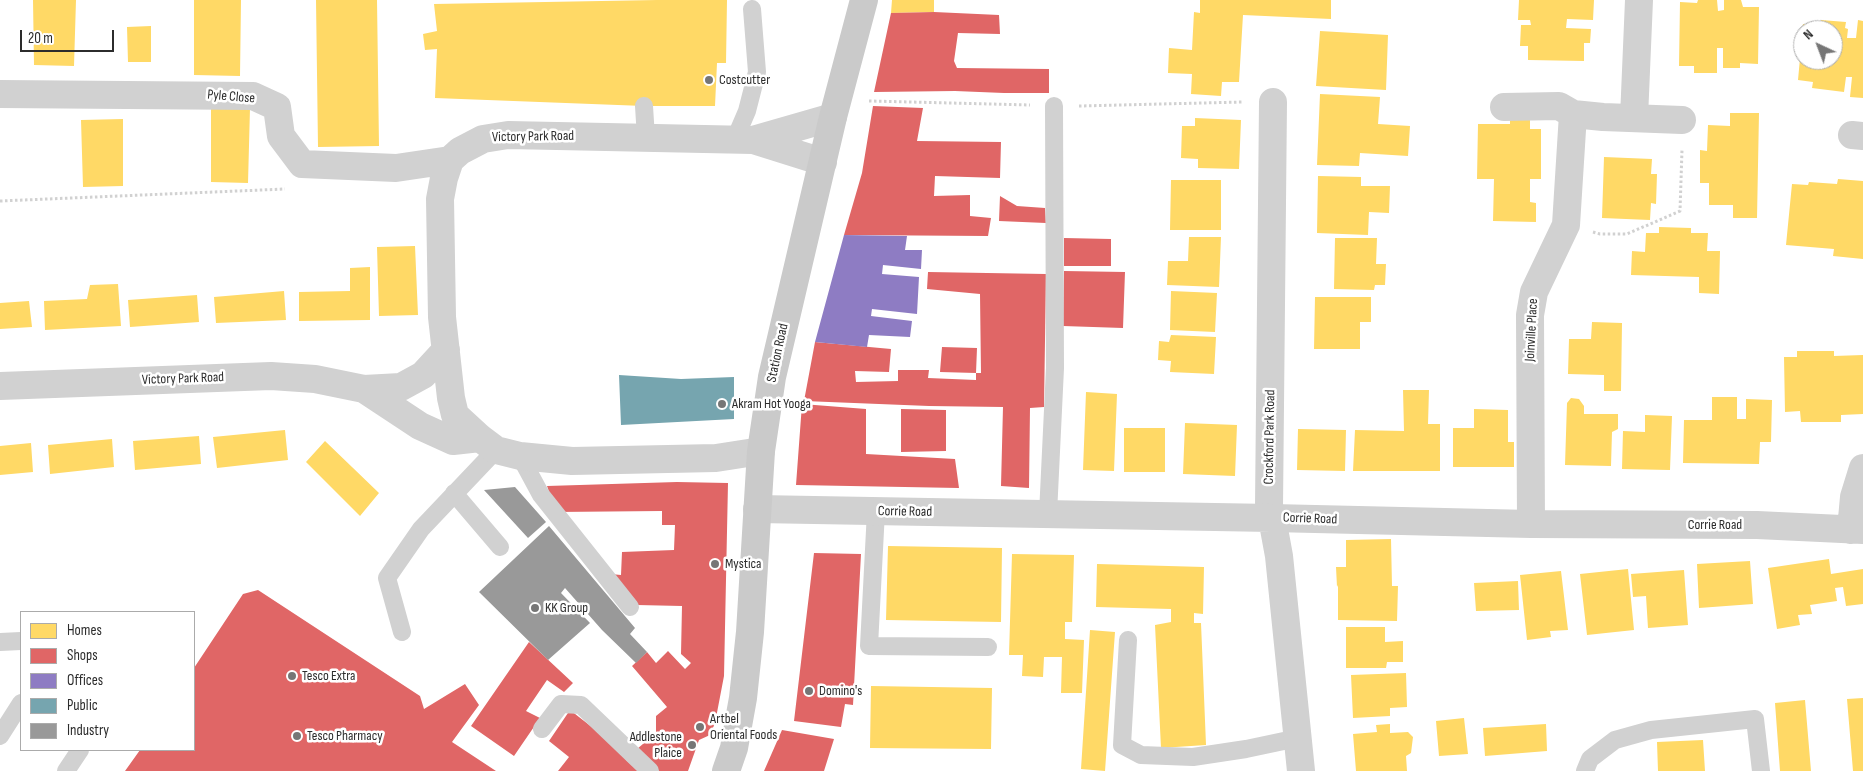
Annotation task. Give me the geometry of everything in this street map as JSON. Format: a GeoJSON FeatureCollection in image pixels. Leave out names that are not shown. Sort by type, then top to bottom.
{"type":"FeatureCollection","features":[{"type":"Feature","properties":{"kind":"main road","name":"Station Road"},"geometry":{"type":"LineString","coordinates":[[726,771],[734,748],[743,698],[750,632],[761,451],[772,377],[833,117],[864,0]]}},
{"type":"Feature","properties":{"kind":"street"},"geometry":{"type":"LineString","coordinates":[[1634,118],[1639,0]]}},
{"type":"Feature","properties":{"kind":"street","name":"Pyle Close"},"geometry":{"type":"LineString","coordinates":[[0,94],[253,96],[276,107],[281,136],[302,164],[396,168],[450,160]]}},
{"type":"Feature","properties":{"kind":"street","name":"Crockford Park Road"},"geometry":{"type":"LineString","coordinates":[[1273,102],[1269,506],[1279,556],[1301,771]]}},
{"type":"Feature","properties":{"kind":"street"},"geometry":{"type":"LineString","coordinates":[[1504,107],[1559,106],[1573,114],[1682,120]]}},
{"type":"Feature","properties":{"kind":"street","name":"Joinville Place"},"geometry":{"type":"LineString","coordinates":[[1531,524],[1530,315],[1534,292],[1566,226],[1573,114]]}},
{"type":"Feature","properties":{"kind":"street","name":"Victory Park Road"},"geometry":{"type":"LineString","coordinates":[[744,140],[833,117]]}},
{"type":"Feature","properties":{"kind":"street","name":"Victory Park Road"},"geometry":{"type":"LineString","coordinates":[[450,160],[460,150],[483,139],[508,135],[744,140],[823,162]]}},
{"type":"Feature","properties":{"kind":"street"},"geometry":{"type":"LineString","coordinates":[[450,160],[440,199],[442,317],[451,398],[455,415],[499,448]]}},
{"type":"Feature","properties":{"kind":"street","name":"Victory Park Road"},"geometry":{"type":"LineString","coordinates":[[0,386],[271,376],[315,379],[364,389],[401,387],[423,375],[446,350]]}},
{"type":"Feature","properties":{"kind":"street","name":"Victory Park Road"},"geometry":{"type":"LineString","coordinates":[[364,389],[420,426],[453,441],[572,462],[716,458],[761,451]]}},
{"type":"Feature","properties":{"kind":"street"},"geometry":{"type":"LineString","coordinates":[[1857,530],[1854,497],[1863,468]]}},
{"type":"Feature","properties":{"kind":"street","name":"Corrie Road"},"geometry":{"type":"LineString","coordinates":[[757,509],[1531,524],[1757,525],[1857,530]]}},
{"type":"Feature","properties":{"kind":"lane"},"geometry":{"type":"LineString","coordinates":[[744,140],[747,111],[758,72],[752,9]]}},
{"type":"Feature","properties":{"kind":"lane"},"geometry":{"type":"LineString","coordinates":[[644,106],[646,138]]}},
{"type":"Feature","properties":{"kind":"lane"},"geometry":{"type":"LineString","coordinates":[[1048,514],[1055,368],[1054,106]]}},
{"type":"Feature","properties":{"kind":"lane"},"geometry":{"type":"LineString","coordinates":[[402,632],[387,578],[421,529],[499,448],[541,495],[630,607]]}},
{"type":"Feature","properties":{"kind":"lane"},"geometry":{"type":"LineString","coordinates":[[454,493],[500,546]]}},
{"type":"Feature","properties":{"kind":"lane"},"geometry":{"type":"LineString","coordinates":[[876,511],[869,646],[988,646]]}},
{"type":"Feature","properties":{"kind":"lane"},"geometry":{"type":"LineString","coordinates":[[1128,640],[1122,745],[1141,755],[1193,757],[1246,749],[1298,738]]}},
{"type":"Feature","properties":{"kind":"lane"},"geometry":{"type":"LineString","coordinates":[[0,642],[20,641]]}},
{"type":"Feature","properties":{"kind":"lane"},"geometry":{"type":"LineString","coordinates":[[542,729],[561,704],[581,705],[650,771]]}},
{"type":"Feature","properties":{"kind":"lane"},"geometry":{"type":"LineString","coordinates":[[0,736],[20,705]]}},
{"type":"Feature","properties":{"kind":"lane"},"geometry":{"type":"LineString","coordinates":[[1585,771],[1590,759],[1616,740],[1651,730],[1756,719],[1761,771]]}},
{"type":"Feature","properties":{"kind":"lane"},"geometry":{"type":"LineString","coordinates":[[66,771],[79,751]]}},
{"type":"Feature","properties":{"kind":"path"},"geometry":{"type":"LineString","coordinates":[[1566,226],[1600,234],[1627,234],[1680,211],[1682,120]]}},
{"type":"Feature","properties":{"kind":"path"},"geometry":{"type":"LineString","coordinates":[[0,201],[286,189]]}},
{"type":"Feature","properties":{"kind":"building: Homes"},"geometry":{"type":"Polygon","coordinates":[[[33,0],[76,0],[74,66],[34,65],[33,0]]]}},
{"type":"Feature","properties":{"kind":"building: Homes"},"geometry":{"type":"Polygon","coordinates":[[[194,0],[241,0],[240,76],[194,75],[194,0]]]}},
{"type":"Feature","properties":{"kind":"building: Homes"},"geometry":{"type":"Polygon","coordinates":[[[316,0],[377,0],[379,146],[318,147],[316,0]]]}},
{"type":"Feature","properties":{"kind":"building: Homes"},"geometry":{"type":"Polygon","coordinates":[[[727,0],[726,63],[717,63],[715,106],[644,106],[435,98],[437,49],[425,50],[423,34],[437,31],[434,4],[727,0]]]}},
{"type":"Feature","properties":{"kind":"building: Homes"},"geometry":{"type":"Polygon","coordinates":[[[892,0],[934,0],[934,12],[891,13],[892,0]]]}},
{"type":"Feature","properties":{"kind":"building: Homes"},"geometry":{"type":"Polygon","coordinates":[[[1200,0],[1331,0],[1331,19],[1243,15],[1239,82],[1222,82],[1221,96],[1191,94],[1192,74],[1168,73],[1169,48],[1192,50],[1194,12],[1200,13],[1200,0]]]}},
{"type":"Feature","properties":{"kind":"building: Homes"},"geometry":{"type":"Polygon","coordinates":[[[1519,0],[1594,0],[1593,20],[1567,19],[1566,28],[1591,29],[1590,43],[1584,43],[1584,61],[1528,60],[1528,46],[1520,46],[1521,25],[1531,25],[1530,20],[1518,20],[1519,0]]]}},
{"type":"Feature","properties":{"kind":"building: Homes"},"geometry":{"type":"Polygon","coordinates":[[[1698,0],[1717,0],[1718,11],[1724,10],[1724,0],[1741,0],[1743,7],[1759,7],[1758,64],[1740,63],[1740,68],[1723,68],[1723,48],[1717,48],[1717,73],[1694,73],[1694,66],[1679,66],[1680,2],[1697,3],[1698,0]]]}},
{"type":"Feature","properties":{"kind":"building: Homes"},"geometry":{"type":"Polygon","coordinates":[[[1858,20],[1863,21],[1863,98],[1850,97],[1852,77],[1846,77],[1844,92],[1812,88],[1813,82],[1798,80],[1799,70],[1843,70],[1843,22],[1846,22],[1845,28],[1848,29],[1847,38],[1856,38],[1858,20]]]}},
{"type":"Feature","properties":{"kind":"building: Homes"},"geometry":{"type":"Polygon","coordinates":[[[151,26],[151,62],[128,62],[127,27],[151,26]]]}},
{"type":"Feature","properties":{"kind":"building: Homes"},"geometry":{"type":"Polygon","coordinates":[[[1320,31],[1388,35],[1386,90],[1316,86],[1320,31]]]}},
{"type":"Feature","properties":{"kind":"building: Homes"},"geometry":{"type":"Polygon","coordinates":[[[1320,94],[1380,97],[1378,124],[1410,126],[1408,156],[1360,153],[1359,166],[1317,165],[1320,94]]]}},
{"type":"Feature","properties":{"kind":"building: Homes"},"geometry":{"type":"Polygon","coordinates":[[[211,108],[250,108],[248,183],[211,182],[211,108]]]}},
{"type":"Feature","properties":{"kind":"building: Homes"},"geometry":{"type":"Polygon","coordinates":[[[1730,113],[1759,113],[1757,218],[1733,218],[1733,205],[1709,205],[1709,183],[1700,183],[1700,150],[1707,151],[1708,125],[1730,126],[1730,113]]]}},
{"type":"Feature","properties":{"kind":"building: Homes"},"geometry":{"type":"Polygon","coordinates":[[[1195,118],[1241,120],[1239,169],[1198,168],[1198,159],[1181,158],[1182,126],[1195,126],[1195,118]]]}},
{"type":"Feature","properties":{"kind":"building: Homes"},"geometry":{"type":"Polygon","coordinates":[[[123,119],[123,186],[83,187],[81,120],[123,119]]]}},
{"type":"Feature","properties":{"kind":"building: Homes"},"geometry":{"type":"Polygon","coordinates":[[[1510,120],[1530,120],[1530,129],[1541,129],[1541,179],[1530,179],[1530,202],[1536,203],[1536,222],[1493,221],[1494,179],[1477,179],[1478,124],[1510,124],[1510,120]]]}},
{"type":"Feature","properties":{"kind":"building: Homes"},"geometry":{"type":"Polygon","coordinates":[[[1604,157],[1652,159],[1651,174],[1657,174],[1656,204],[1651,203],[1650,220],[1602,218],[1604,157]]]}},
{"type":"Feature","properties":{"kind":"building: Homes"},"geometry":{"type":"Polygon","coordinates":[[[1318,176],[1361,177],[1361,186],[1390,186],[1389,213],[1369,212],[1368,235],[1317,233],[1318,176]]]}},
{"type":"Feature","properties":{"kind":"building: Homes"},"geometry":{"type":"Polygon","coordinates":[[[1838,179],[1863,181],[1863,259],[1833,256],[1834,249],[1786,245],[1792,184],[1808,185],[1809,182],[1837,184],[1838,179]]]}},
{"type":"Feature","properties":{"kind":"building: Homes"},"geometry":{"type":"Polygon","coordinates":[[[1171,180],[1221,180],[1221,230],[1170,230],[1171,180]]]}},
{"type":"Feature","properties":{"kind":"building: Homes"},"geometry":{"type":"Polygon","coordinates":[[[1659,227],[1691,228],[1691,233],[1708,233],[1707,251],[1720,251],[1719,294],[1699,293],[1699,277],[1631,275],[1632,251],[1645,252],[1646,233],[1659,233],[1659,227]]]}},
{"type":"Feature","properties":{"kind":"building: Homes"},"geometry":{"type":"Polygon","coordinates":[[[1189,237],[1221,237],[1219,287],[1167,285],[1168,261],[1188,261],[1189,237]]]}},
{"type":"Feature","properties":{"kind":"building: Homes"},"geometry":{"type":"Polygon","coordinates":[[[1335,238],[1377,238],[1376,264],[1386,264],[1385,285],[1375,285],[1374,290],[1334,289],[1335,238]]]}},
{"type":"Feature","properties":{"kind":"building: Homes"},"geometry":{"type":"Polygon","coordinates":[[[415,246],[418,315],[379,316],[377,247],[415,246]]]}},
{"type":"Feature","properties":{"kind":"building: Homes"},"geometry":{"type":"Polygon","coordinates":[[[370,267],[370,320],[299,321],[299,292],[350,291],[350,268],[370,267]]]}},
{"type":"Feature","properties":{"kind":"building: Homes"},"geometry":{"type":"Polygon","coordinates":[[[118,284],[121,326],[45,330],[44,301],[87,299],[90,285],[118,284]]]}},
{"type":"Feature","properties":{"kind":"building: Homes"},"geometry":{"type":"Polygon","coordinates":[[[284,291],[286,320],[216,323],[214,297],[284,291]]]}},
{"type":"Feature","properties":{"kind":"building: Homes"},"geometry":{"type":"Polygon","coordinates":[[[1171,291],[1217,293],[1215,332],[1170,330],[1171,291]]]}},
{"type":"Feature","properties":{"kind":"building: Homes"},"geometry":{"type":"Polygon","coordinates":[[[197,295],[199,322],[130,327],[128,300],[197,295]]]}},
{"type":"Feature","properties":{"kind":"building: Homes"},"geometry":{"type":"Polygon","coordinates":[[[1315,297],[1371,297],[1371,322],[1360,322],[1360,349],[1314,349],[1315,297]]]}},
{"type":"Feature","properties":{"kind":"building: Homes"},"geometry":{"type":"Polygon","coordinates":[[[29,301],[32,327],[0,329],[0,303],[29,301]]]}},
{"type":"Feature","properties":{"kind":"building: Homes"},"geometry":{"type":"Polygon","coordinates":[[[1592,322],[1622,323],[1621,391],[1604,391],[1604,375],[1568,374],[1569,339],[1591,339],[1592,322]]]}},
{"type":"Feature","properties":{"kind":"building: Homes"},"geometry":{"type":"Polygon","coordinates":[[[1171,335],[1216,337],[1214,374],[1170,372],[1171,361],[1158,360],[1159,341],[1169,342],[1171,335]]]}},
{"type":"Feature","properties":{"kind":"building: Homes"},"geometry":{"type":"Polygon","coordinates":[[[1797,351],[1834,351],[1834,356],[1863,355],[1863,414],[1841,415],[1841,422],[1801,422],[1800,411],[1785,412],[1784,357],[1797,357],[1797,351]]]}},
{"type":"Feature","properties":{"kind":"building: Homes"},"geometry":{"type":"Polygon","coordinates":[[[1403,390],[1429,390],[1428,424],[1440,424],[1440,471],[1353,471],[1355,430],[1404,431],[1403,390]]]}},
{"type":"Feature","properties":{"kind":"building: Homes"},"geometry":{"type":"Polygon","coordinates":[[[1086,392],[1117,394],[1114,471],[1083,470],[1086,392]]]}},
{"type":"Feature","properties":{"kind":"building: Homes"},"geometry":{"type":"Polygon","coordinates":[[[1712,397],[1737,397],[1737,419],[1746,419],[1746,399],[1772,400],[1771,442],[1760,442],[1759,464],[1683,463],[1684,420],[1712,420],[1712,397]]]}},
{"type":"Feature","properties":{"kind":"building: Homes"},"geometry":{"type":"Polygon","coordinates":[[[1571,398],[1579,399],[1584,406],[1584,414],[1618,414],[1618,429],[1612,432],[1611,466],[1565,465],[1567,403],[1571,398]]]}},
{"type":"Feature","properties":{"kind":"building: Homes"},"geometry":{"type":"Polygon","coordinates":[[[1474,409],[1508,410],[1508,442],[1514,442],[1514,467],[1453,467],[1453,428],[1474,428],[1474,409]]]}},
{"type":"Feature","properties":{"kind":"building: Homes"},"geometry":{"type":"Polygon","coordinates":[[[1645,415],[1672,416],[1670,470],[1622,469],[1623,431],[1645,432],[1645,415]]]}},
{"type":"Feature","properties":{"kind":"building: Homes"},"geometry":{"type":"Polygon","coordinates":[[[1185,423],[1237,425],[1235,476],[1183,474],[1185,423]]]}},
{"type":"Feature","properties":{"kind":"building: Homes"},"geometry":{"type":"Polygon","coordinates":[[[1124,428],[1165,428],[1165,472],[1124,472],[1124,428]]]}},
{"type":"Feature","properties":{"kind":"building: Homes"},"geometry":{"type":"Polygon","coordinates":[[[1298,429],[1346,430],[1345,471],[1297,470],[1298,429]]]}},
{"type":"Feature","properties":{"kind":"building: Homes"},"geometry":{"type":"Polygon","coordinates":[[[285,430],[288,460],[217,468],[213,437],[285,430]]]}},
{"type":"Feature","properties":{"kind":"building: Homes"},"geometry":{"type":"Polygon","coordinates":[[[199,436],[201,464],[135,470],[133,441],[199,436]]]}},
{"type":"Feature","properties":{"kind":"building: Homes"},"geometry":{"type":"Polygon","coordinates":[[[112,439],[114,467],[50,474],[48,445],[112,439]]]}},
{"type":"Feature","properties":{"kind":"building: Homes"},"geometry":{"type":"Polygon","coordinates":[[[325,441],[379,493],[360,516],[306,462],[325,441]]]}},
{"type":"Feature","properties":{"kind":"building: Homes"},"geometry":{"type":"Polygon","coordinates":[[[31,443],[33,472],[0,475],[0,446],[31,443]]]}},
{"type":"Feature","properties":{"kind":"building: Homes"},"geometry":{"type":"Polygon","coordinates":[[[1391,539],[1392,586],[1398,586],[1397,621],[1338,620],[1336,567],[1346,567],[1346,540],[1391,539]]]}},
{"type":"Feature","properties":{"kind":"building: Homes"},"geometry":{"type":"Polygon","coordinates":[[[888,546],[1002,548],[1001,622],[886,620],[888,546]]]}},
{"type":"Feature","properties":{"kind":"building: Homes"},"geometry":{"type":"Polygon","coordinates":[[[1012,554],[1074,555],[1072,622],[1065,622],[1065,639],[1084,640],[1082,693],[1061,693],[1062,657],[1044,657],[1043,677],[1022,676],[1023,655],[1009,655],[1012,554]]]}},
{"type":"Feature","properties":{"kind":"building: Homes"},"geometry":{"type":"Polygon","coordinates":[[[1829,559],[1831,574],[1863,569],[1863,604],[1846,606],[1843,587],[1835,588],[1837,601],[1810,605],[1812,614],[1798,615],[1800,625],[1777,629],[1768,568],[1829,559]]]}},
{"type":"Feature","properties":{"kind":"building: Homes"},"geometry":{"type":"Polygon","coordinates":[[[1750,561],[1753,604],[1699,608],[1697,564],[1750,561]]]}},
{"type":"Feature","properties":{"kind":"building: Homes"},"geometry":{"type":"Polygon","coordinates":[[[1097,564],[1204,567],[1203,614],[1194,613],[1194,623],[1201,623],[1206,745],[1161,748],[1155,625],[1171,622],[1171,609],[1096,607],[1097,564]]]}},
{"type":"Feature","properties":{"kind":"building: Homes"},"geometry":{"type":"Polygon","coordinates":[[[1628,569],[1634,630],[1587,635],[1580,574],[1628,569]]]}},
{"type":"Feature","properties":{"kind":"building: Homes"},"geometry":{"type":"Polygon","coordinates":[[[1684,570],[1688,625],[1648,628],[1646,596],[1633,597],[1631,574],[1684,570]]]}},
{"type":"Feature","properties":{"kind":"building: Homes"},"geometry":{"type":"Polygon","coordinates":[[[1561,571],[1568,630],[1550,631],[1551,637],[1527,640],[1520,575],[1561,571]]]}},
{"type":"Feature","properties":{"kind":"building: Homes"},"geometry":{"type":"Polygon","coordinates":[[[1518,581],[1519,610],[1476,611],[1474,583],[1518,581]]]}},
{"type":"Feature","properties":{"kind":"building: Homes"},"geometry":{"type":"Polygon","coordinates":[[[1346,627],[1385,627],[1385,642],[1403,641],[1403,662],[1387,662],[1386,668],[1346,668],[1346,627]]]}},
{"type":"Feature","properties":{"kind":"building: Homes"},"geometry":{"type":"Polygon","coordinates":[[[1090,630],[1115,632],[1105,771],[1081,769],[1090,630]]]}},
{"type":"Feature","properties":{"kind":"building: Homes"},"geometry":{"type":"Polygon","coordinates":[[[1406,673],[1407,707],[1390,708],[1390,716],[1353,718],[1351,675],[1406,673]]]}},
{"type":"Feature","properties":{"kind":"building: Homes"},"geometry":{"type":"Polygon","coordinates":[[[871,686],[992,688],[991,749],[870,748],[871,686]]]}},
{"type":"Feature","properties":{"kind":"building: Homes"},"geometry":{"type":"Polygon","coordinates":[[[1863,698],[1863,771],[1853,771],[1847,699],[1863,698]]]}},
{"type":"Feature","properties":{"kind":"building: Homes"},"geometry":{"type":"Polygon","coordinates":[[[1805,700],[1811,771],[1780,771],[1775,703],[1805,700]]]}},
{"type":"Feature","properties":{"kind":"building: Homes"},"geometry":{"type":"Polygon","coordinates":[[[1464,718],[1468,754],[1439,756],[1436,721],[1464,718]]]}},
{"type":"Feature","properties":{"kind":"building: Homes"},"geometry":{"type":"Polygon","coordinates":[[[1390,724],[1390,733],[1408,732],[1413,737],[1411,753],[1406,756],[1407,771],[1356,771],[1353,734],[1377,732],[1376,725],[1390,724]]]}},
{"type":"Feature","properties":{"kind":"building: Homes"},"geometry":{"type":"Polygon","coordinates":[[[1546,724],[1547,751],[1485,756],[1483,728],[1546,724]]]}},
{"type":"Feature","properties":{"kind":"building: Homes"},"geometry":{"type":"Polygon","coordinates":[[[1703,740],[1705,771],[1658,771],[1657,742],[1703,740]]]}},
{"type":"Feature","properties":{"kind":"building: Shops"},"geometry":{"type":"Polygon","coordinates":[[[934,12],[999,15],[1000,34],[958,33],[954,61],[957,68],[1049,69],[1049,93],[874,92],[891,13],[934,12]]]}},
{"type":"Feature","properties":{"kind":"building: Shops"},"geometry":{"type":"Polygon","coordinates":[[[873,106],[923,108],[917,141],[1001,142],[1000,178],[935,176],[934,196],[970,195],[970,216],[991,218],[988,236],[844,235],[862,173],[873,106]]]}},
{"type":"Feature","properties":{"kind":"building: Shops"},"geometry":{"type":"Polygon","coordinates":[[[1000,196],[1017,206],[1045,208],[1046,223],[999,221],[1000,196]]]}},
{"type":"Feature","properties":{"kind":"building: Shops"},"geometry":{"type":"Polygon","coordinates":[[[1064,238],[1111,239],[1111,266],[1064,266],[1064,238]]]}},
{"type":"Feature","properties":{"kind":"building: Shops"},"geometry":{"type":"Polygon","coordinates":[[[1064,271],[1125,272],[1123,328],[1063,326],[1064,271]]]}},
{"type":"Feature","properties":{"kind":"building: Shops"},"geometry":{"type":"Polygon","coordinates":[[[928,272],[1046,274],[1044,407],[1030,408],[1029,488],[1001,486],[1003,407],[804,401],[815,342],[891,349],[889,372],[855,371],[856,382],[898,381],[898,370],[929,370],[928,378],[976,380],[976,373],[981,373],[980,294],[927,289],[928,272]]]}},
{"type":"Feature","properties":{"kind":"building: Shops"},"geometry":{"type":"Polygon","coordinates":[[[942,347],[977,348],[976,373],[940,372],[942,347]]]}},
{"type":"Feature","properties":{"kind":"building: Shops"},"geometry":{"type":"Polygon","coordinates":[[[802,404],[866,409],[866,454],[955,459],[959,488],[796,485],[802,404]]]}},
{"type":"Feature","properties":{"kind":"building: Shops"},"geometry":{"type":"Polygon","coordinates":[[[901,409],[946,410],[946,451],[901,452],[901,409]]]}},
{"type":"Feature","properties":{"kind":"building: Shops"},"geometry":{"type":"Polygon","coordinates":[[[677,482],[728,483],[724,676],[715,723],[710,735],[699,740],[688,771],[659,771],[637,749],[656,733],[656,716],[667,707],[632,666],[647,652],[656,663],[668,651],[685,669],[691,663],[681,654],[682,606],[637,605],[610,574],[621,575],[622,552],[674,550],[675,525],[662,525],[662,511],[556,512],[547,486],[677,482]]]}},
{"type":"Feature","properties":{"kind":"building: Shops"},"geometry":{"type":"Polygon","coordinates":[[[814,553],[861,554],[853,705],[845,704],[841,727],[794,721],[814,553]]]}},
{"type":"Feature","properties":{"kind":"building: Shops","name":"Tesco Extra"},"geometry":{"type":"Polygon","coordinates":[[[258,590],[420,696],[424,709],[465,684],[479,705],[452,742],[496,771],[125,771],[139,751],[195,751],[195,666],[243,594],[258,590]]]}},
{"type":"Feature","properties":{"kind":"building: Shops"},"geometry":{"type":"Polygon","coordinates":[[[529,642],[573,683],[564,692],[547,680],[526,711],[540,718],[514,756],[471,726],[529,642]]]}},
{"type":"Feature","properties":{"kind":"building: Shops"},"geometry":{"type":"Polygon","coordinates":[[[570,710],[629,756],[626,760],[638,771],[558,771],[569,757],[549,741],[570,710]]]}},
{"type":"Feature","properties":{"kind":"building: Shops"},"geometry":{"type":"Polygon","coordinates":[[[782,730],[834,739],[824,771],[764,771],[782,730]]]}},
{"type":"Feature","properties":{"kind":"building: Offices"},"geometry":{"type":"Polygon","coordinates":[[[844,235],[907,236],[905,250],[922,250],[921,269],[883,265],[882,274],[919,277],[917,314],[872,309],[871,316],[912,321],[910,337],[869,335],[867,347],[815,342],[844,235]]]}},
{"type":"Feature","properties":{"kind":"building: Public"},"geometry":{"type":"Polygon","coordinates":[[[619,375],[681,379],[734,377],[734,419],[621,425],[619,375]]]}},
{"type":"Feature","properties":{"kind":"building: Industry"},"geometry":{"type":"Polygon","coordinates":[[[515,487],[546,522],[528,538],[484,490],[515,487]]]}},
{"type":"Feature","properties":{"kind":"building: Industry"},"geometry":{"type":"Polygon","coordinates":[[[549,526],[635,628],[630,634],[647,652],[636,663],[602,630],[565,588],[561,593],[590,623],[548,660],[479,592],[549,526]]]}},
{"type":"Feature","properties":{"kind":"place","name":"Costcutter"},"geometry":{"type":"Point","coordinates":[709,80]}},
{"type":"Feature","properties":{"kind":"place","name":"Akram Hot Yooga"},"geometry":{"type":"Point","coordinates":[722,404]}},
{"type":"Feature","properties":{"kind":"place","name":"Mystica"},"geometry":{"type":"Point","coordinates":[715,564]}},
{"type":"Feature","properties":{"kind":"place","name":"KK Group"},"geometry":{"type":"Point","coordinates":[535,608]}},
{"type":"Feature","properties":{"kind":"place","name":"Tesco Extra"},"geometry":{"type":"Point","coordinates":[292,676]}},
{"type":"Feature","properties":{"kind":"place","name":"Domino's"},"geometry":{"type":"Point","coordinates":[809,691]}},
{"type":"Feature","properties":{"kind":"place","name":"Artbel Oriental Foods"},"geometry":{"type":"Point","coordinates":[700,727]}},
{"type":"Feature","properties":{"kind":"place","name":"Tesco Pharmacy"},"geometry":{"type":"Point","coordinates":[297,736]}},
{"type":"Feature","properties":{"kind":"place","name":"Addlestone Plaice"},"geometry":{"type":"Point","coordinates":[692,745]}}]}
